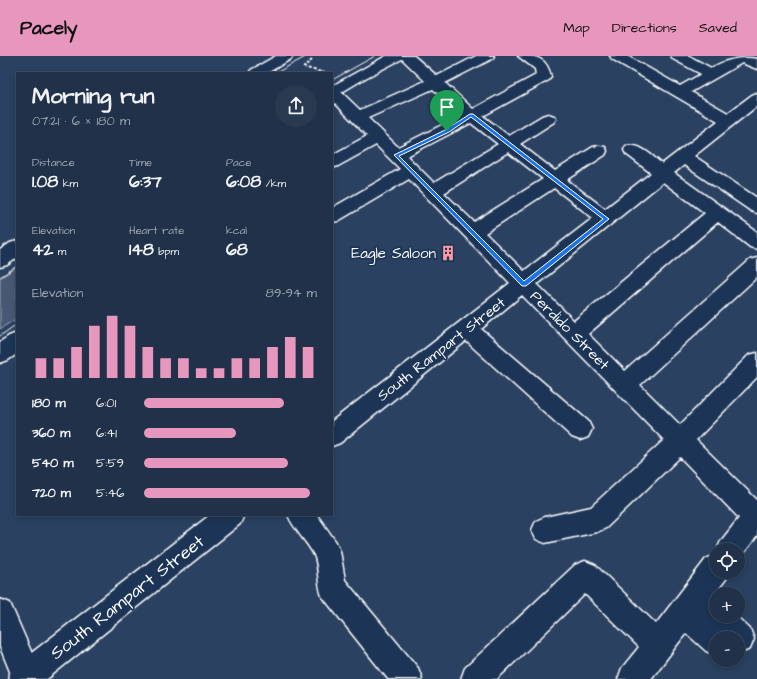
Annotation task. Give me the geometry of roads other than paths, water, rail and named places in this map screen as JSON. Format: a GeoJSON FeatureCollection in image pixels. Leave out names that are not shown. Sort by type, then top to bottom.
{"type":"FeatureCollection","features":[{"type":"Feature","properties":{"kind":"street"},"geometry":{"type":"LineString","coordinates":[[258,72],[286,56]]}},
{"type":"Feature","properties":{"kind":"street"},"geometry":{"type":"LineString","coordinates":[[333,90],[398,56]]}},
{"type":"Feature","properties":{"kind":"street"},"geometry":{"type":"LineString","coordinates":[[406,56],[471,115],[606,219]]}},
{"type":"Feature","properties":{"kind":"street"},"geometry":{"type":"LineString","coordinates":[[358,117],[436,82],[487,56]]}},
{"type":"Feature","properties":{"kind":"street"},"geometry":{"type":"LineString","coordinates":[[396,155],[447,131],[471,115],[544,77],[542,67],[525,56]]}},
{"type":"Feature","properties":{"kind":"street"},"geometry":{"type":"LineString","coordinates":[[617,56],[729,121]]}},
{"type":"Feature","properties":{"kind":"street"},"geometry":{"type":"LineString","coordinates":[[678,56],[711,74]]}},
{"type":"Feature","properties":{"kind":"street"},"geometry":{"type":"LineString","coordinates":[[680,92],[741,57],[757,65]]}},
{"type":"Feature","properties":{"kind":"street","name":"Perdido Street"},"geometry":{"type":"LineString","coordinates":[[333,92],[757,517]]}},
{"type":"Feature","properties":{"kind":"street","name":"South Rampart Street"},"geometry":{"type":"LineString","coordinates":[[333,434],[664,174],[757,98]]}},
{"type":"Feature","properties":{"kind":"street"},"geometry":{"type":"LineString","coordinates":[[433,192],[548,119]]}},
{"type":"Feature","properties":{"kind":"street"},"geometry":{"type":"LineString","coordinates":[[333,161],[378,137]]}},
{"type":"Feature","properties":{"kind":"street"},"geometry":{"type":"LineString","coordinates":[[632,150],[757,242]]}},
{"type":"Feature","properties":{"kind":"street"},"geometry":{"type":"LineString","coordinates":[[472,232],[599,151]]}},
{"type":"Feature","properties":{"kind":"street"},"geometry":{"type":"LineString","coordinates":[[684,157],[757,207]]}},
{"type":"Feature","properties":{"kind":"street"},"geometry":{"type":"LineString","coordinates":[[333,215],[411,170]]}},
{"type":"Feature","properties":{"kind":"street"},"geometry":{"type":"LineString","coordinates":[[573,334],[717,213]]}},
{"type":"Feature","properties":{"kind":"street"},"geometry":{"type":"LineString","coordinates":[[0,260],[16,249]]}},
{"type":"Feature","properties":{"kind":"street"},"geometry":{"type":"LineString","coordinates":[[625,385],[757,265]]}},
{"type":"Feature","properties":{"kind":"street"},"geometry":{"type":"LineString","coordinates":[[467,329],[580,429]]}},
{"type":"Feature","properties":{"kind":"street"},"geometry":{"type":"LineString","coordinates":[[0,354],[16,343]]}},
{"type":"Feature","properties":{"kind":"street"},"geometry":{"type":"LineString","coordinates":[[545,530],[597,519],[680,441],[757,362]]}},
{"type":"Feature","properties":{"kind":"street","name":"South Rampart Street"},"geometry":{"type":"LineString","coordinates":[[26,678],[230,516]]}},
{"type":"Feature","properties":{"kind":"street"},"geometry":{"type":"LineString","coordinates":[[302,516],[327,551],[332,586],[407,679]]}},
{"type":"Feature","properties":{"kind":"street"},"geometry":{"type":"LineString","coordinates":[[736,543],[757,517]]}},
{"type":"Feature","properties":{"kind":"street"},"geometry":{"type":"LineString","coordinates":[[476,679],[585,575],[658,646]]}},
{"type":"Feature","properties":{"kind":"street"},"geometry":{"type":"LineString","coordinates":[[633,679],[709,578]]}},
{"type":"Feature","properties":{"kind":"street"},"geometry":{"type":"LineString","coordinates":[[689,605],[718,631]]}},
{"type":"Feature","properties":{"kind":"street"},"geometry":{"type":"LineString","coordinates":[[0,613],[26,678]]}},
{"type":"Feature","properties":{"kind":"tram line"},"geometry":{"type":"LineString","coordinates":[[278,72],[307,56]]}},
{"type":"Feature","properties":{"kind":"tram line"},"geometry":{"type":"LineString","coordinates":[[333,79],[375,56]]}},
{"type":"Feature","properties":{"kind":"tram line"},"geometry":{"type":"LineString","coordinates":[[0,277],[16,267]]}},
{"type":"Feature","properties":{"kind":"tram line"},"geometry":{"type":"LineString","coordinates":[[0,336],[16,325]]}},
{"type":"Feature","properties":{"kind":"place","name":"Eagle Saloon"},"geometry":{"type":"Point","coordinates":[448,253]}}]}
